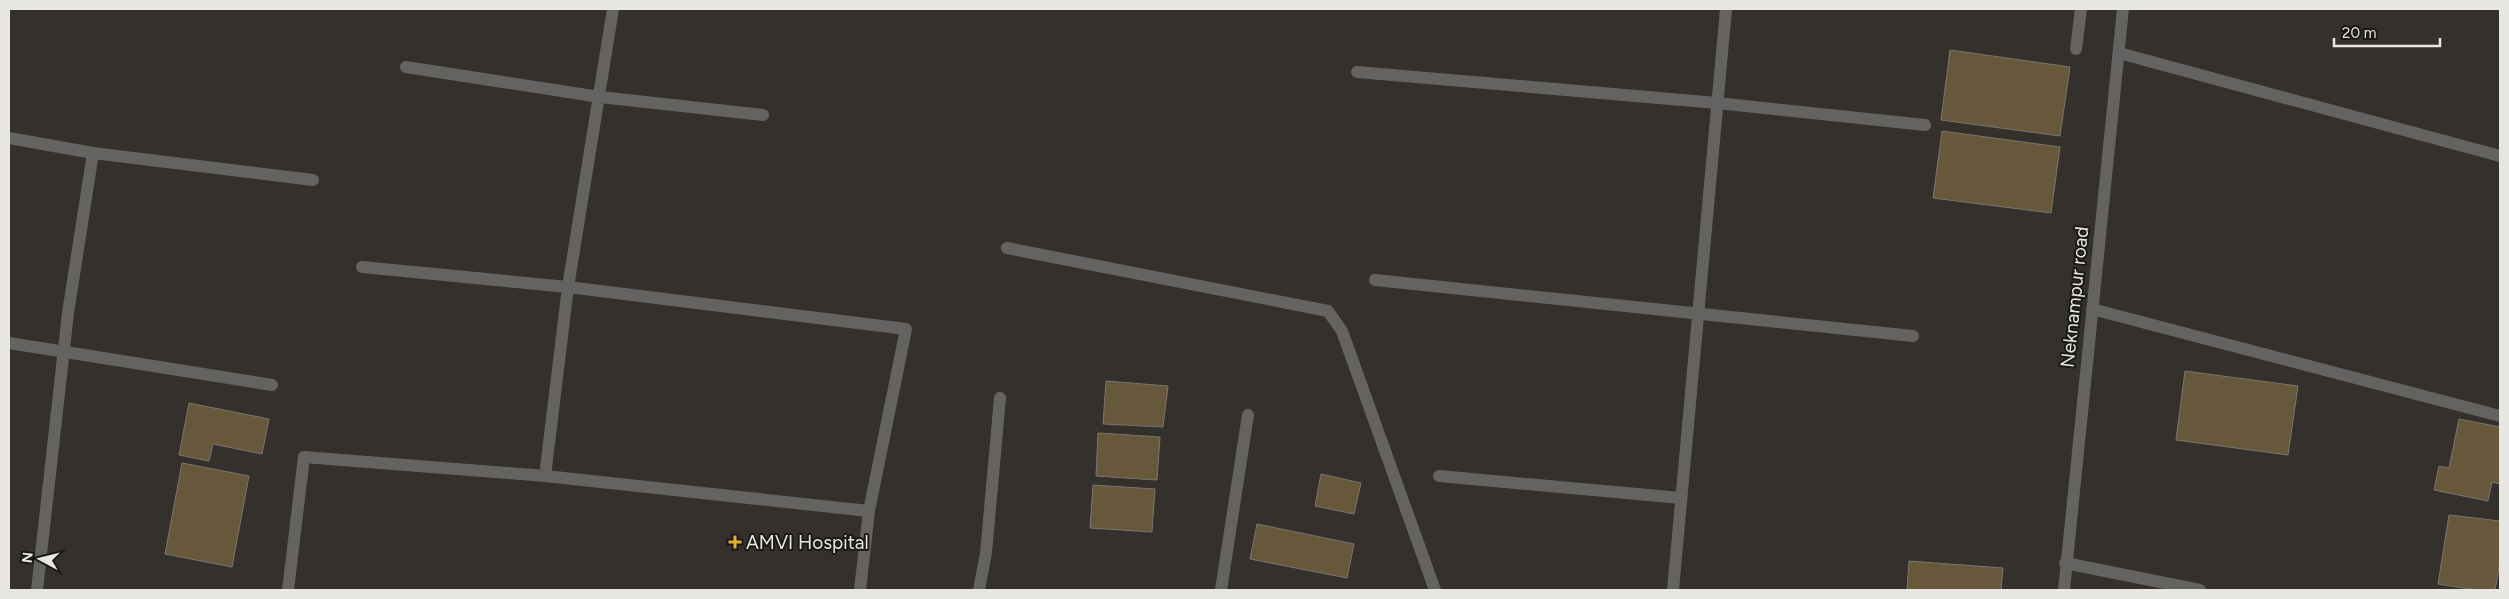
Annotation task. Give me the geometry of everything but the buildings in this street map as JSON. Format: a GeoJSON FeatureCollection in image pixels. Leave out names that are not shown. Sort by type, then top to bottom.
{"type":"FeatureCollection","features":[{"type":"Feature","properties":{"kind":"street"},"geometry":{"type":"LineString","coordinates":[[546,476],[568,287],[614,9]]}},
{"type":"Feature","properties":{"kind":"street"},"geometry":{"type":"LineString","coordinates":[[1673,590],[1726,9]]}},
{"type":"Feature","properties":{"kind":"street"},"geometry":{"type":"LineString","coordinates":[[2076,49],[2081,9]]}},
{"type":"Feature","properties":{"kind":"street","name":"Neknampur road"},"geometry":{"type":"LineString","coordinates":[[2064,590],[2065,563],[2123,9]]}},
{"type":"Feature","properties":{"kind":"street"},"geometry":{"type":"LineString","coordinates":[[2119,53],[2500,156]]}},
{"type":"Feature","properties":{"kind":"street"},"geometry":{"type":"LineString","coordinates":[[406,67],[600,97],[763,115]]}},
{"type":"Feature","properties":{"kind":"street"},"geometry":{"type":"LineString","coordinates":[[1357,72],[1717,103],[1925,125]]}},
{"type":"Feature","properties":{"kind":"street"},"geometry":{"type":"LineString","coordinates":[[9,138],[93,153],[313,180]]}},
{"type":"Feature","properties":{"kind":"street"},"geometry":{"type":"LineString","coordinates":[[37,590],[63,352],[93,153]]}},
{"type":"Feature","properties":{"kind":"street"},"geometry":{"type":"LineString","coordinates":[[1007,248],[1328,311],[1342,331],[1435,590]]}},
{"type":"Feature","properties":{"kind":"street"},"geometry":{"type":"LineString","coordinates":[[362,267],[568,287],[906,329],[870,511],[860,590]]}},
{"type":"Feature","properties":{"kind":"street"},"geometry":{"type":"LineString","coordinates":[[1375,280],[1698,312],[1913,336]]}},
{"type":"Feature","properties":{"kind":"street"},"geometry":{"type":"LineString","coordinates":[[2092,309],[2500,416]]}},
{"type":"Feature","properties":{"kind":"street"},"geometry":{"type":"LineString","coordinates":[[9,343],[272,385]]}},
{"type":"Feature","properties":{"kind":"street"},"geometry":{"type":"LineString","coordinates":[[979,590],[986,552],[1000,398]]}},
{"type":"Feature","properties":{"kind":"street"},"geometry":{"type":"LineString","coordinates":[[1221,590],[1248,415]]}},
{"type":"Feature","properties":{"kind":"street"},"geometry":{"type":"LineString","coordinates":[[288,590],[304,457],[546,476],[870,511]]}},
{"type":"Feature","properties":{"kind":"street"},"geometry":{"type":"LineString","coordinates":[[1439,476],[1681,498]]}},
{"type":"Feature","properties":{"kind":"street"},"geometry":{"type":"LineString","coordinates":[[2065,563],[2200,590]]}},
{"type":"Feature","properties":{"kind":"place","name":"AMVI Hospital"},"geometry":{"type":"Point","coordinates":[735,542]}}]}
